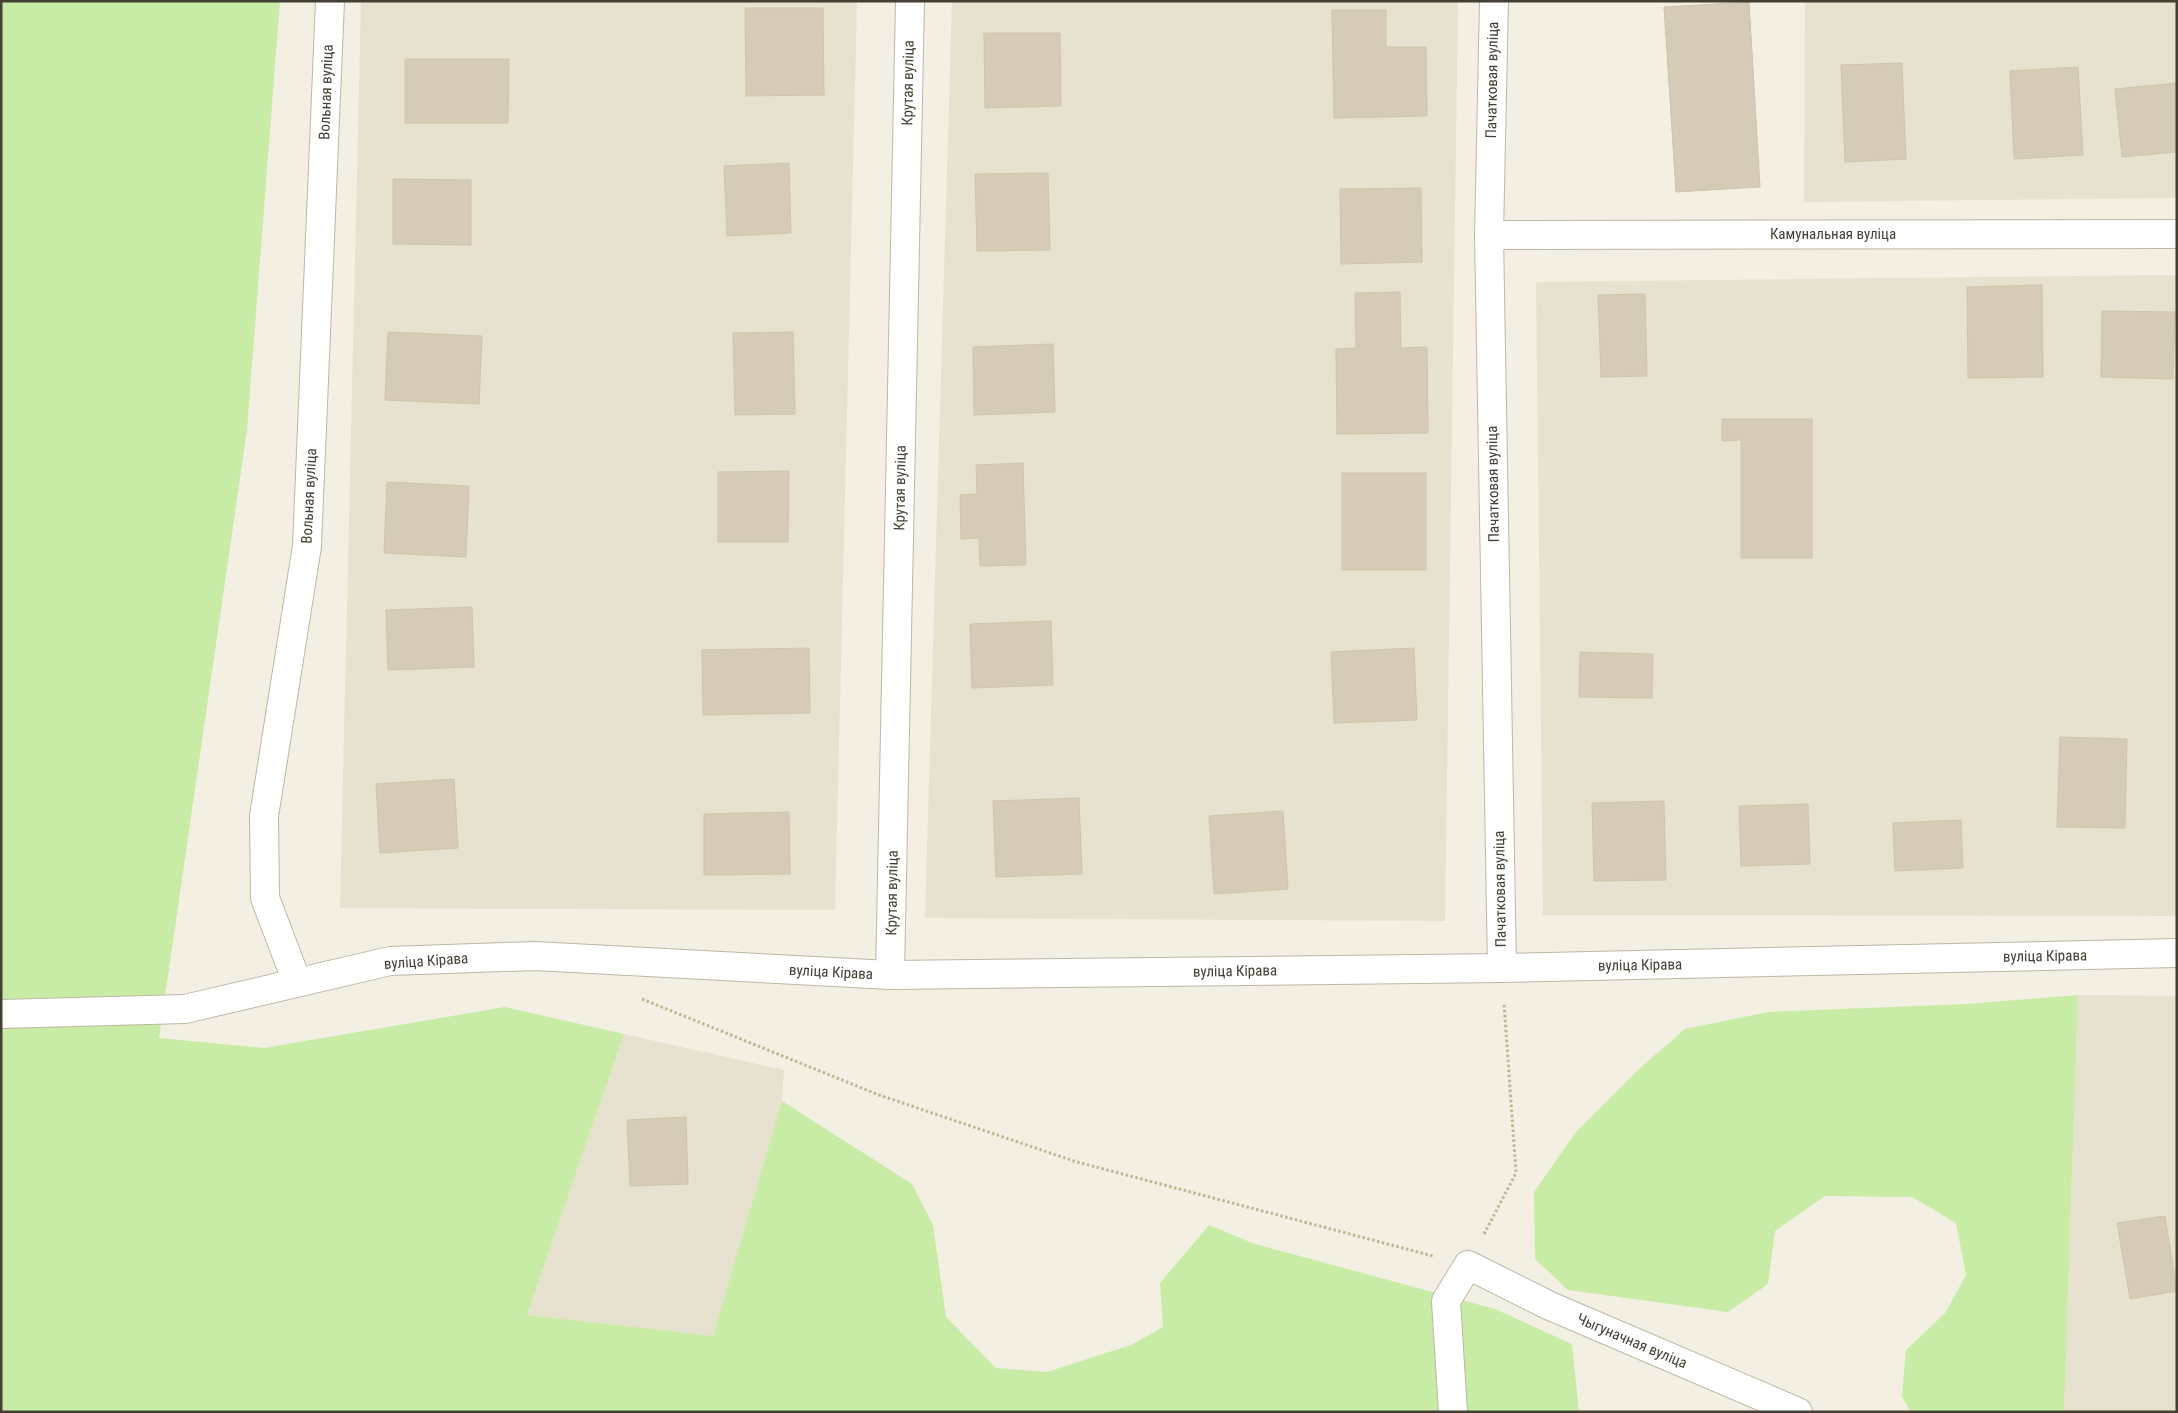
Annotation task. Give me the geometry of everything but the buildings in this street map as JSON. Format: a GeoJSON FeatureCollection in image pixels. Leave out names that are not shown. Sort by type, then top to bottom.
{"type":"FeatureCollection","features":[{"type":"Feature","properties":{"kind":"street","name":"Вольная вуліца"},"geometry":{"type":"LineString","coordinates":[[297,982],[265,898],[264,816],[307,546],[330,1]]}},
{"type":"Feature","properties":{"kind":"street","name":"Крутая вуліца"},"geometry":{"type":"LineString","coordinates":[[890,975],[910,1]]}},
{"type":"Feature","properties":{"kind":"street","name":"Пачатковая вуліца"},"geometry":{"type":"LineString","coordinates":[[1494,1],[1489,235],[1502,968]]}},
{"type":"Feature","properties":{"kind":"street","name":"Камунальная вуліца"},"geometry":{"type":"LineString","coordinates":[[1489,235],[2177,234]]}},
{"type":"Feature","properties":{"kind":"street","name":"вуліца Кірава"},"geometry":{"type":"LineString","coordinates":[[1,1014],[185,1009],[390,962],[535,956],[890,975],[1502,968],[2177,953]]}},
{"type":"Feature","properties":{"kind":"street"},"geometry":{"type":"LineString","coordinates":[[1453,1412],[1446,1301],[1468,1266]]}},
{"type":"Feature","properties":{"kind":"street","name":"Чыгуначная вуліца"},"geometry":{"type":"LineString","coordinates":[[1468,1266],[1550,1306],[1798,1412]]}},
{"type":"Feature","properties":{"kind":"path"},"geometry":{"type":"LineString","coordinates":[[635,996],[879,1095],[1077,1162],[1468,1266],[1516,1174],[1502,968]]}},
{"type":"Feature","properties":{"kind":"shaded area"},"geometry":{"type":"Polygon","coordinates":[[[361,1],[857,1],[835,910],[340,908],[361,1]]]}},
{"type":"Feature","properties":{"kind":"shaded area"},"geometry":{"type":"Polygon","coordinates":[[[952,1],[1458,1],[1445,921],[925,918],[952,1]]]}},
{"type":"Feature","properties":{"kind":"shaded area"},"geometry":{"type":"Polygon","coordinates":[[[1805,1],[2177,1],[2177,198],[1804,202],[1805,1]]]}},
{"type":"Feature","properties":{"kind":"shaded area"},"geometry":{"type":"Polygon","coordinates":[[[2177,275],[2177,916],[1543,915],[1536,282],[2177,275]]]}},
{"type":"Feature","properties":{"kind":"shaded area"},"geometry":{"type":"Polygon","coordinates":[[[2078,995],[2177,996],[2177,1412],[2064,1412],[2078,995]]]}},
{"type":"Feature","properties":{"kind":"shaded area"},"geometry":{"type":"Polygon","coordinates":[[[624,1034],[784,1070],[782,1101],[713,1337],[527,1315],[624,1034]]]}},
{"type":"Feature","properties":{"kind":"green space"},"geometry":{"type":"Polygon","coordinates":[[[1,1],[280,1],[247,430],[159,1038],[264,1048],[505,1007],[624,1034],[527,1315],[713,1336],[782,1101],[912,1184],[933,1225],[946,1317],[996,1368],[1047,1372],[1131,1345],[1163,1327],[1160,1283],[1209,1225],[1252,1243],[1495,1309],[1572,1344],[1579,1412],[1,1412],[1,1]]]}},
{"type":"Feature","properties":{"kind":"green space"},"geometry":{"type":"Polygon","coordinates":[[[2078,995],[2064,1412],[1911,1412],[1902,1397],[1906,1350],[1945,1313],[1966,1275],[1956,1223],[1912,1197],[1825,1196],[1775,1231],[1768,1284],[1728,1312],[1568,1290],[1535,1259],[1534,1192],[1576,1132],[1639,1069],[1685,1029],[1768,1012],[1967,1004],[2078,995]]]}}]}
